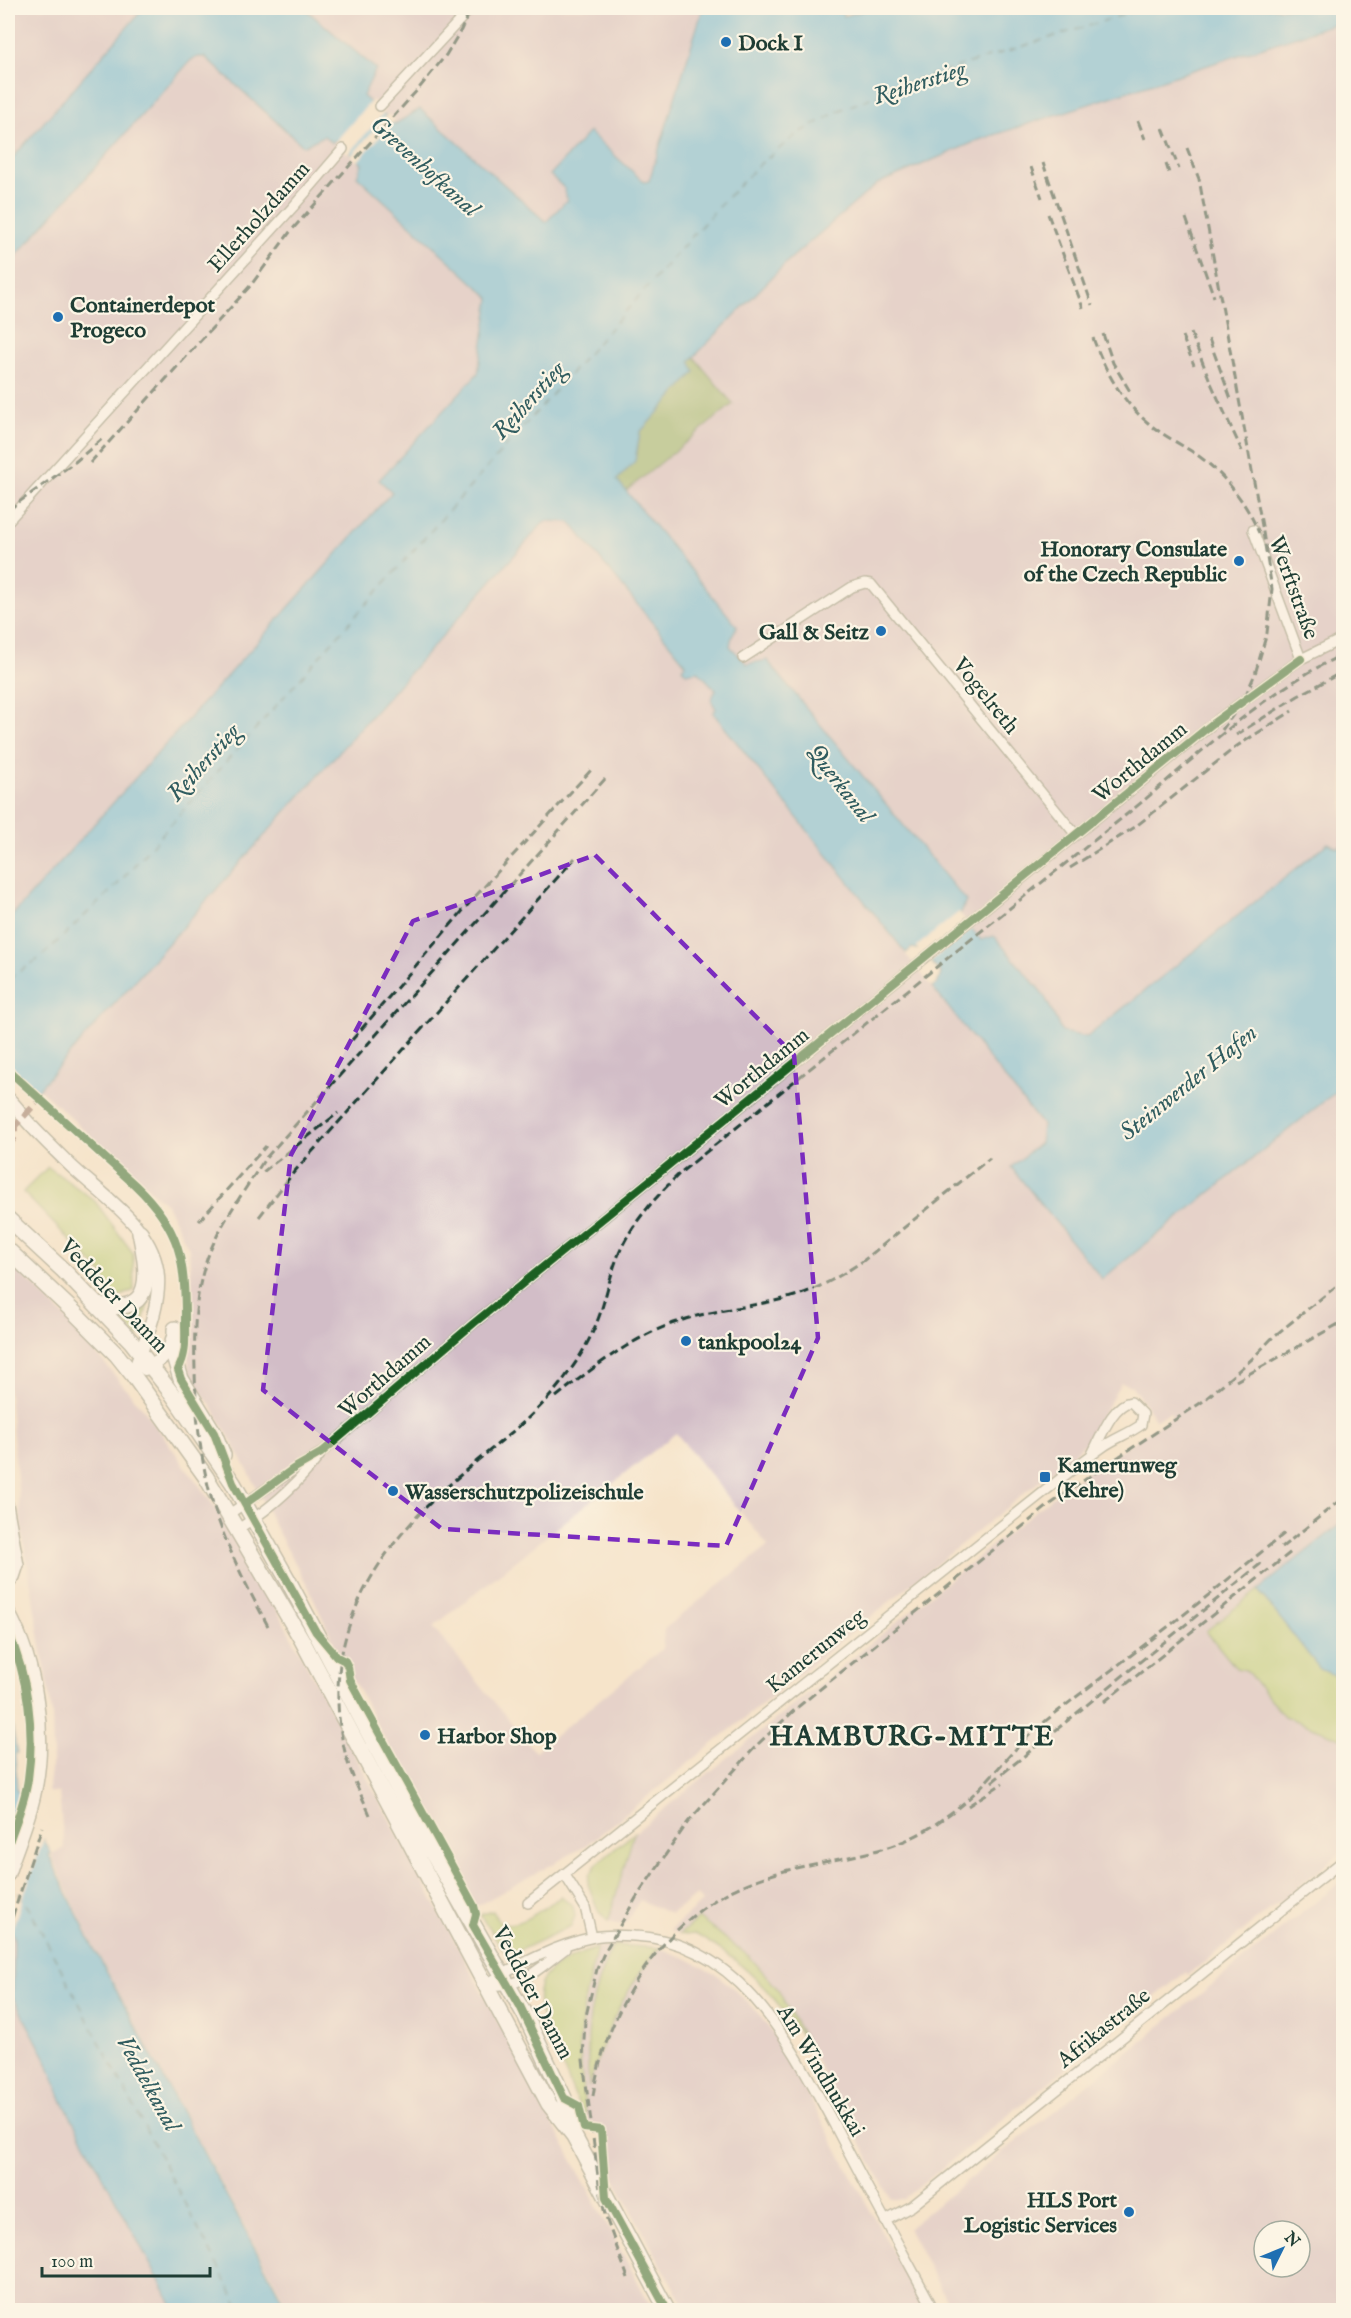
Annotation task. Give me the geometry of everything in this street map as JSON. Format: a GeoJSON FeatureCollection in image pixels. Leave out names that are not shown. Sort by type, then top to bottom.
{"type":"FeatureCollection","features":[{"type":"Feature","properties":{"kind":"main road","name":"Veddeler Damm"},"geometry":{"type":"LineString","coordinates":[[8,1219],[98,1305],[140,1353],[233,1483],[289,1582],[429,1847],[535,2036],[564,2098],[574,2136]]}},
{"type":"Feature","properties":{"kind":"main road"},"geometry":{"type":"LineString","coordinates":[[98,1305],[124,1307],[140,1296],[146,1281],[146,1267],[140,1232]]}},
{"type":"Feature","properties":{"kind":"main road","name":"Veddeler Damm"},"geometry":{"type":"LineString","coordinates":[[8,1250],[76,1314],[133,1375],[206,1477],[308,1650],[549,2104],[574,2136],[667,2310]]}},
{"type":"Feature","properties":{"kind":"main road"},"geometry":{"type":"LineString","coordinates":[[174,1329],[176,1359],[181,1379],[214,1433],[233,1483]]}},
{"type":"Feature","properties":{"kind":"street"},"geometry":{"type":"LineString","coordinates":[[380,106],[471,8]]}},
{"type":"Feature","properties":{"kind":"street","name":"Ellerholzdamm"},"geometry":{"type":"LineString","coordinates":[[8,521],[278,224],[343,149]]}},
{"type":"Feature","properties":{"kind":"street","name":"Werftstraße"},"geometry":{"type":"LineString","coordinates":[[1253,530],[1301,659]]}},
{"type":"Feature","properties":{"kind":"street","name":"Vogelreth"},"geometry":{"type":"LineString","coordinates":[[742,658],[852,587],[865,583],[876,589],[1076,835]]}},
{"type":"Feature","properties":{"kind":"street","name":"Worthdamm"},"geometry":{"type":"LineString","coordinates":[[229,1514],[273,1485],[293,1468],[321,1453],[474,1323],[1220,718],[1301,659],[1344,638]]}},
{"type":"Feature","properties":{"kind":"street"},"geometry":{"type":"LineString","coordinates":[[8,1098],[69,1164],[115,1205],[140,1232],[155,1260],[159,1281],[152,1319],[133,1375]]}},
{"type":"Feature","properties":{"kind":"street"},"geometry":{"type":"LineString","coordinates":[[133,1375],[166,1356],[171,1346],[174,1329]]}},
{"type":"Feature","properties":{"kind":"street","name":"Kamerunweg"},"geometry":{"type":"LineString","coordinates":[[528,1903],[996,1529],[1091,1456],[1141,1425],[1143,1414],[1138,1407],[1131,1402],[1115,1410],[1091,1456]]}},
{"type":"Feature","properties":{"kind":"street","name":"Worthdamm"},"geometry":{"type":"LineString","coordinates":[[238,1529],[254,1519],[301,1480],[321,1453]]}},
{"type":"Feature","properties":{"kind":"street"},"geometry":{"type":"LineString","coordinates":[[8,1504],[19,1565],[8,1586]]}},
{"type":"Feature","properties":{"kind":"street"},"geometry":{"type":"LineString","coordinates":[[8,1562],[14,1544]]}},
{"type":"Feature","properties":{"kind":"street"},"geometry":{"type":"LineString","coordinates":[[8,1611],[26,1654],[34,1688],[38,1719],[39,1768],[31,1807],[8,1875]]}},
{"type":"Feature","properties":{"kind":"street","name":"Afrikastraße"},"geometry":{"type":"LineString","coordinates":[[885,2221],[912,2206],[1344,1860]]}},
{"type":"Feature","properties":{"kind":"street"},"geometry":{"type":"LineString","coordinates":[[565,1875],[579,1894],[585,1907],[592,1937]]}},
{"type":"Feature","properties":{"kind":"street","name":"Am Windhukkai"},"geometry":{"type":"LineString","coordinates":[[505,1980],[540,1954],[592,1937],[614,1935],[645,1936],[676,1943],[716,1964],[749,1992],[789,2044],[934,2310]]}},
{"type":"Feature","properties":{"kind":"street","name":"Am Windhukkai"},"geometry":{"type":"LineString","coordinates":[[505,1980],[524,1979],[572,1943]]}},
{"type":"Feature","properties":{"kind":"street"},"geometry":{"type":"LineString","coordinates":[[486,1984],[505,1980]]}},
{"type":"Feature","properties":{"kind":"highlighted area"},"geometry":{"type":"Polygon","coordinates":[[[595,855],[794,1055],[818,1338],[726,1546],[442,1529],[263,1390],[291,1155],[413,921],[595,855]]]}},
{"type":"Feature","properties":{"kind":"shaded area"},"geometry":{"type":"Polygon","coordinates":[[[8,8],[145,8],[8,163],[8,8]]]}},
{"type":"Feature","properties":{"kind":"shaded area"},"geometry":{"type":"Polygon","coordinates":[[[304,8],[703,8],[649,181],[550,175],[564,188],[568,200],[546,223],[420,110],[395,124],[363,96],[376,68],[304,8]]]}},
{"type":"Feature","properties":{"kind":"shaded area"},"geometry":{"type":"Polygon","coordinates":[[[1343,21],[1343,844],[1338,848],[1328,843],[1087,1037],[1062,1032],[1044,995],[994,937],[981,940],[960,915],[966,901],[767,660],[747,664],[730,646],[732,636],[620,487],[690,361],[789,260],[877,184],[979,140],[1343,21]]]}},
{"type":"Feature","properties":{"kind":"shaded area"},"geometry":{"type":"Polygon","coordinates":[[[205,57],[303,146],[324,136],[335,140],[362,164],[357,176],[491,298],[478,373],[379,479],[392,492],[8,920],[8,265],[191,60],[205,57]]]}},
{"type":"Feature","properties":{"kind":"shaded area"},"geometry":{"type":"Polygon","coordinates":[[[544,521],[570,522],[686,665],[682,668],[685,672],[698,671],[716,691],[716,709],[713,713],[1042,1125],[1040,1143],[1011,1167],[1102,1279],[1343,1086],[1343,1522],[1206,1631],[1246,1670],[1284,1716],[1343,1739],[1343,1851],[1188,1975],[1186,1972],[904,2199],[891,2199],[777,1988],[690,1925],[680,1934],[670,1930],[702,1902],[697,1895],[670,1914],[640,1900],[624,1925],[608,1922],[634,1833],[1065,1487],[1172,1416],[1170,1412],[1156,1420],[1132,1386],[1121,1383],[1087,1442],[1072,1455],[587,1845],[475,1907],[338,1652],[309,1588],[276,1529],[248,1470],[212,1407],[190,1376],[187,1338],[192,1294],[189,1249],[167,1205],[38,1088],[544,521]],[[676,1433],[433,1627],[535,1752],[662,1649],[664,1629],[768,1546],[676,1433]]]}},
{"type":"Feature","properties":{"kind":"shaded area"},"geometry":{"type":"Polygon","coordinates":[[[8,1260],[66,1318],[145,1411],[241,1543],[653,2310],[290,2310],[90,1939],[51,1854],[64,1848],[59,1793],[48,1792],[53,1755],[52,1713],[22,1531],[8,1383],[8,1260]]]}},
{"type":"Feature","properties":{"kind":"shaded area"},"geometry":{"type":"Polygon","coordinates":[[[1343,1880],[1343,2310],[952,2310],[908,2228],[1343,1880]]]}},
{"type":"Feature","properties":{"kind":"shaded area"},"geometry":{"type":"Polygon","coordinates":[[[8,1925],[14,1937],[14,1997],[47,2061],[63,2102],[175,2310],[8,2310],[8,1925]]]}},
{"type":"Feature","properties":{"kind":"shaded area"},"geometry":{"type":"Polygon","coordinates":[[[613,1945],[604,1964],[589,2021],[586,2044],[589,2085],[611,2023],[636,1978],[659,1948],[688,1959],[719,1976],[753,2007],[780,2043],[924,2310],[686,2310],[605,2161],[603,2132],[595,2125],[587,2126],[580,2065],[581,2024],[597,1948],[613,1945]]]}},
{"type":"Feature","properties":{"kind":"green space"},"geometry":{"type":"Polygon","coordinates":[[[694,357],[733,404],[625,492],[616,480],[627,470],[637,454],[640,432],[694,372],[690,361],[694,357]]]}},
{"type":"Feature","properties":{"kind":"green space"},"geometry":{"type":"Polygon","coordinates":[[[48,1167],[94,1200],[133,1253],[134,1290],[110,1301],[102,1294],[105,1276],[23,1192],[48,1167]]]}},
{"type":"Feature","properties":{"kind":"green space"},"geometry":{"type":"Polygon","coordinates":[[[150,1290],[151,1294],[138,1338],[117,1314],[136,1310],[150,1290]]]}},
{"type":"Feature","properties":{"kind":"green space"},"geometry":{"type":"Polygon","coordinates":[[[1258,1590],[1320,1669],[1343,1679],[1343,1739],[1284,1716],[1246,1670],[1236,1668],[1206,1631],[1258,1590]]]}},
{"type":"Feature","properties":{"kind":"green space"},"geometry":{"type":"Polygon","coordinates":[[[634,1833],[608,1922],[598,1910],[588,1884],[589,1875],[597,1864],[634,1833]]]}},
{"type":"Feature","properties":{"kind":"green space"},"geometry":{"type":"Polygon","coordinates":[[[561,1897],[573,1906],[575,1916],[571,1926],[518,1951],[503,1949],[480,1915],[493,1911],[499,1922],[515,1923],[561,1897]]]}},
{"type":"Feature","properties":{"kind":"green space"},"geometry":{"type":"Polygon","coordinates":[[[698,1918],[750,1957],[777,1988],[810,2049],[789,2018],[754,1977],[726,1953],[698,1936],[680,1934],[698,1918]]]}},
{"type":"Feature","properties":{"kind":"green space"},"geometry":{"type":"Polygon","coordinates":[[[613,1945],[659,1948],[635,1980],[616,2013],[589,2087],[590,2014],[605,1963],[613,1945]]]}},
{"type":"Feature","properties":{"kind":"green space"},"geometry":{"type":"Polygon","coordinates":[[[597,1948],[585,1998],[579,2044],[586,2123],[542,2017],[539,1989],[550,1970],[571,1958],[597,1948]]]}},
{"type":"Feature","properties":{"kind":"water"},"geometry":{"type":"Polygon","coordinates":[[[144,8],[304,8],[376,69],[363,96],[395,124],[420,109],[546,222],[567,200],[564,188],[550,175],[589,132],[644,182],[649,181],[703,8],[842,8],[843,16],[873,8],[1343,8],[1343,21],[979,140],[877,184],[789,260],[690,361],[695,372],[640,432],[635,461],[617,480],[737,626],[730,646],[747,664],[767,660],[966,901],[960,915],[981,940],[994,936],[1044,995],[1062,1032],[1087,1037],[1328,843],[1338,848],[1343,844],[1343,1086],[1102,1279],[1011,1167],[1040,1143],[1042,1125],[932,987],[938,983],[941,973],[921,950],[912,948],[906,953],[901,947],[713,713],[716,709],[711,700],[716,690],[698,671],[686,673],[682,668],[686,664],[570,522],[545,521],[8,1123],[8,920],[392,492],[379,480],[478,373],[490,298],[357,176],[362,164],[335,140],[332,143],[324,136],[303,146],[205,57],[191,60],[8,265],[8,163],[144,8]]]}},
{"type":"Feature","properties":{"kind":"water"},"geometry":{"type":"Polygon","coordinates":[[[1343,1522],[1343,1679],[1320,1669],[1258,1590],[1343,1522]]]}},
{"type":"Feature","properties":{"kind":"water","name":"Veddelkanal"},"geometry":{"type":"Polygon","coordinates":[[[8,1702],[17,1753],[15,1754],[17,1790],[51,1853],[49,1855],[90,1941],[288,2310],[175,2310],[63,2102],[47,2061],[13,1997],[14,1937],[8,1925],[8,1702]]]}},
{"type":"Feature","properties":{"kind":"pier"},"geometry":{"type":"Polygon","coordinates":[[[372,100],[385,112],[348,154],[335,142],[372,100]]]}},
{"type":"Feature","properties":{"kind":"pier"},"geometry":{"type":"Polygon","coordinates":[[[388,114],[395,120],[357,162],[351,156],[388,114]]]}},
{"type":"Feature","properties":{"kind":"pier"},"geometry":{"type":"Polygon","coordinates":[[[959,912],[972,928],[928,963],[916,947],[959,912]]]}},
{"type":"Feature","properties":{"kind":"pier"},"geometry":{"type":"Polygon","coordinates":[[[8,1067],[37,1093],[13,1121],[14,1119],[8,1113],[8,1067]]]}},
{"type":"Feature","properties":{"kind":"pier"},"geometry":{"type":"Polygon","coordinates":[[[20,1788],[45,1835],[11,1932],[8,1926],[8,1824],[20,1788]]]}},
{"type":"Feature","properties":{"kind":"ferry route"},"geometry":{"type":"LineString","coordinates":[[8,979],[40,958],[117,885],[719,206],[760,164],[796,135],[840,110],[915,80],[1145,8]]}},
{"type":"Feature","properties":{"kind":"ferry route"},"geometry":{"type":"LineString","coordinates":[[10,1881],[30,1910],[241,2310]]}},
{"type":"Feature","properties":{"kind":"railway"},"geometry":{"type":"LineString","coordinates":[[90,463],[251,285],[290,232],[420,87],[446,55],[471,8]]}},
{"type":"Feature","properties":{"kind":"railway"},"geometry":{"type":"LineString","coordinates":[[1138,121],[1145,139]]}},
{"type":"Feature","properties":{"kind":"railway"},"geometry":{"type":"LineString","coordinates":[[1163,128],[1179,169]]}},
{"type":"Feature","properties":{"kind":"railway"},"geometry":{"type":"LineString","coordinates":[[1187,148],[1199,179],[1272,589],[1267,633],[1255,674],[1243,701],[1222,730]]}},
{"type":"Feature","properties":{"kind":"railway"},"geometry":{"type":"LineString","coordinates":[[1043,163],[1092,305]]}},
{"type":"Feature","properties":{"kind":"railway"},"geometry":{"type":"LineString","coordinates":[[1166,164],[1169,173]]}},
{"type":"Feature","properties":{"kind":"railway"},"geometry":{"type":"LineString","coordinates":[[1031,167],[1042,198]]}},
{"type":"Feature","properties":{"kind":"railway"},"geometry":{"type":"LineString","coordinates":[[1048,214],[1083,308]]}},
{"type":"Feature","properties":{"kind":"railway"},"geometry":{"type":"LineString","coordinates":[[1186,218],[1214,297]]}},
{"type":"Feature","properties":{"kind":"railway"},"geometry":{"type":"LineString","coordinates":[[1191,333],[1242,451]]}},
{"type":"Feature","properties":{"kind":"railway"},"geometry":{"type":"LineString","coordinates":[[1103,334],[1113,363],[1131,393]]}},
{"type":"Feature","properties":{"kind":"railway"},"geometry":{"type":"LineString","coordinates":[[1182,336],[1194,365]]}},
{"type":"Feature","properties":{"kind":"railway"},"geometry":{"type":"LineString","coordinates":[[1093,338],[1108,373],[1129,404],[1153,427],[1210,465],[1242,501],[1259,533]]}},
{"type":"Feature","properties":{"kind":"railway"},"geometry":{"type":"LineString","coordinates":[[1209,339],[1231,399]]}},
{"type":"Feature","properties":{"kind":"railway"},"geometry":{"type":"LineString","coordinates":[[8,510],[75,462],[102,439]]}},
{"type":"Feature","properties":{"kind":"railway"},"geometry":{"type":"LineString","coordinates":[[370,1815],[348,1763],[339,1714],[339,1674],[346,1637],[359,1601],[377,1568],[400,1536],[427,1506],[529,1418],[555,1391],[582,1352],[602,1308],[622,1247],[651,1204],[680,1173],[1142,802],[1238,721],[1290,684],[1344,654]]}},
{"type":"Feature","properties":{"kind":"railway"},"geometry":{"type":"LineString","coordinates":[[1236,735],[1298,696],[1344,671]]}},
{"type":"Feature","properties":{"kind":"railway"},"geometry":{"type":"LineString","coordinates":[[1070,868],[1135,827],[1237,746],[1292,711]]}},
{"type":"Feature","properties":{"kind":"railway"},"geometry":{"type":"LineString","coordinates":[[352,1040],[472,900],[592,769]]}},
{"type":"Feature","properties":{"kind":"railway"},"geometry":{"type":"LineString","coordinates":[[268,1626],[223,1533],[207,1483],[201,1446],[195,1371],[196,1315],[203,1273],[212,1246],[225,1220],[264,1160],[605,779]]}},
{"type":"Feature","properties":{"kind":"railway"},"geometry":{"type":"LineString","coordinates":[[259,1217],[294,1172],[575,858]]}},
{"type":"Feature","properties":{"kind":"railway"},"geometry":{"type":"LineString","coordinates":[[263,1172],[338,1113]]}},
{"type":"Feature","properties":{"kind":"railway"},"geometry":{"type":"LineString","coordinates":[[199,1221],[266,1146]]}},
{"type":"Feature","properties":{"kind":"railway"},"geometry":{"type":"LineString","coordinates":[[556,1397],[629,1344],[661,1328],[692,1317],[798,1295],[832,1280],[863,1261],[990,1158]]}},
{"type":"Feature","properties":{"kind":"railway"},"geometry":{"type":"LineString","coordinates":[[628,2278],[605,2215],[599,2184],[583,2060],[585,2020],[597,1969],[604,1953],[636,1898],[688,1822],[758,1744],[799,1706],[1048,1506],[1202,1402],[1252,1359],[1273,1337],[1344,1280]]}},
{"type":"Feature","properties":{"kind":"railway"},"geometry":{"type":"LineString","coordinates":[[1236,1381],[1344,1321]]}},
{"type":"Feature","properties":{"kind":"railway"},"geometry":{"type":"LineString","coordinates":[[1281,1548],[1344,1497]]}},
{"type":"Feature","properties":{"kind":"railway"},"geometry":{"type":"LineString","coordinates":[[593,2096],[607,2039],[633,1985],[650,1960],[691,1917],[723,1895],[750,1882],[788,1870],[881,1849],[900,1843],[934,1825],[967,1800],[1043,1723],[1285,1533]]}},
{"type":"Feature","properties":{"kind":"railway"},"geometry":{"type":"LineString","coordinates":[[1104,1702],[1291,1552]]}},
{"type":"Feature","properties":{"kind":"railway"},"geometry":{"type":"LineString","coordinates":[[992,1782],[1264,1561]]}},
{"type":"Feature","properties":{"kind":"railway"},"geometry":{"type":"LineString","coordinates":[[968,1806],[1003,1783]]}},
{"type":"Feature","properties":{"kind":"railway"},"geometry":{"type":"LineString","coordinates":[[8,1930],[42,1827]]}},
{"type":"Feature","properties":{"kind":"marked path"},"geometry":{"type":"LineString","coordinates":[[8,1147],[15,1137],[15,1126],[40,1099]]}},
{"type":"Feature","properties":{"kind":"cycle path"},"geometry":{"type":"LineString","coordinates":[[245,1504],[293,1469],[321,1453],[474,1323],[1212,724],[1301,659]]}},
{"type":"Feature","properties":{"kind":"cycle path"},"geometry":{"type":"LineString","coordinates":[[8,1070],[135,1185],[162,1216],[171,1231],[184,1280],[185,1347],[178,1370],[181,1379],[214,1433],[233,1483],[316,1632],[337,1657],[345,1661],[350,1680],[474,1906],[476,1914],[473,1925],[520,2006],[564,2098],[579,2106],[584,2128],[601,2130],[606,2198],[667,2310]]}},
{"type":"Feature","properties":{"kind":"cycle path"},"geometry":{"type":"LineString","coordinates":[[8,1631],[25,1685],[31,1742],[27,1788],[8,1845]]}},
{"type":"Feature","properties":{"kind":"place","name":"Dock I"},"geometry":{"type":"Point","coordinates":[726,42]}},
{"type":"Feature","properties":{"kind":"place","name":"Containerdepot Progeco"},"geometry":{"type":"Point","coordinates":[58,317]}},
{"type":"Feature","properties":{"kind":"place","name":"Honorary Consulate of the Czech Republic"},"geometry":{"type":"Point","coordinates":[1239,561]}},
{"type":"Feature","properties":{"kind":"place","name":"Gall & Seitz"},"geometry":{"type":"Point","coordinates":[881,631]}},
{"type":"Feature","properties":{"kind":"place","name":"tankpool24"},"geometry":{"type":"Point","coordinates":[686,1341]}},
{"type":"Feature","properties":{"kind":"place","name":"Kamerunweg (Kehre)"},"geometry":{"type":"Point","coordinates":[1045,1477]}},
{"type":"Feature","properties":{"kind":"place","name":"Wasserschutzpolizeischule"},"geometry":{"type":"Point","coordinates":[393,1491]}},
{"type":"Feature","properties":{"kind":"place","name":"Harbor Shop"},"geometry":{"type":"Point","coordinates":[425,1735]}},
{"type":"Feature","properties":{"kind":"place","name":"HLS Port Logistic Services"},"geometry":{"type":"Point","coordinates":[1129,2212]}},
{"type":"Feature","properties":{"kind":"district","name":"HAMBURG-MITTE"},"geometry":{"type":"Point","coordinates":[912,1735]}},
{"type":"Feature","properties":{"kind":"water label","name":"Reiherstieg"},"geometry":{"type":"Point","coordinates":[919,82]}},
{"type":"Feature","properties":{"kind":"water label","name":"Grevenhofkanal"},"geometry":{"type":"Point","coordinates":[425,166]}},
{"type":"Feature","properties":{"kind":"water label","name":"Reiherstieg"},"geometry":{"type":"Point","coordinates":[528,400]}},
{"type":"Feature","properties":{"kind":"water label","name":"Reiherstieg"},"geometry":{"type":"Point","coordinates":[203,762]}},
{"type":"Feature","properties":{"kind":"water label","name":"Querkanal"},"geometry":{"type":"Point","coordinates":[841,783]}},
{"type":"Feature","properties":{"kind":"water label","name":"Steinwerder Hafen"},"geometry":{"type":"Point","coordinates":[1188,1082]}}]}
